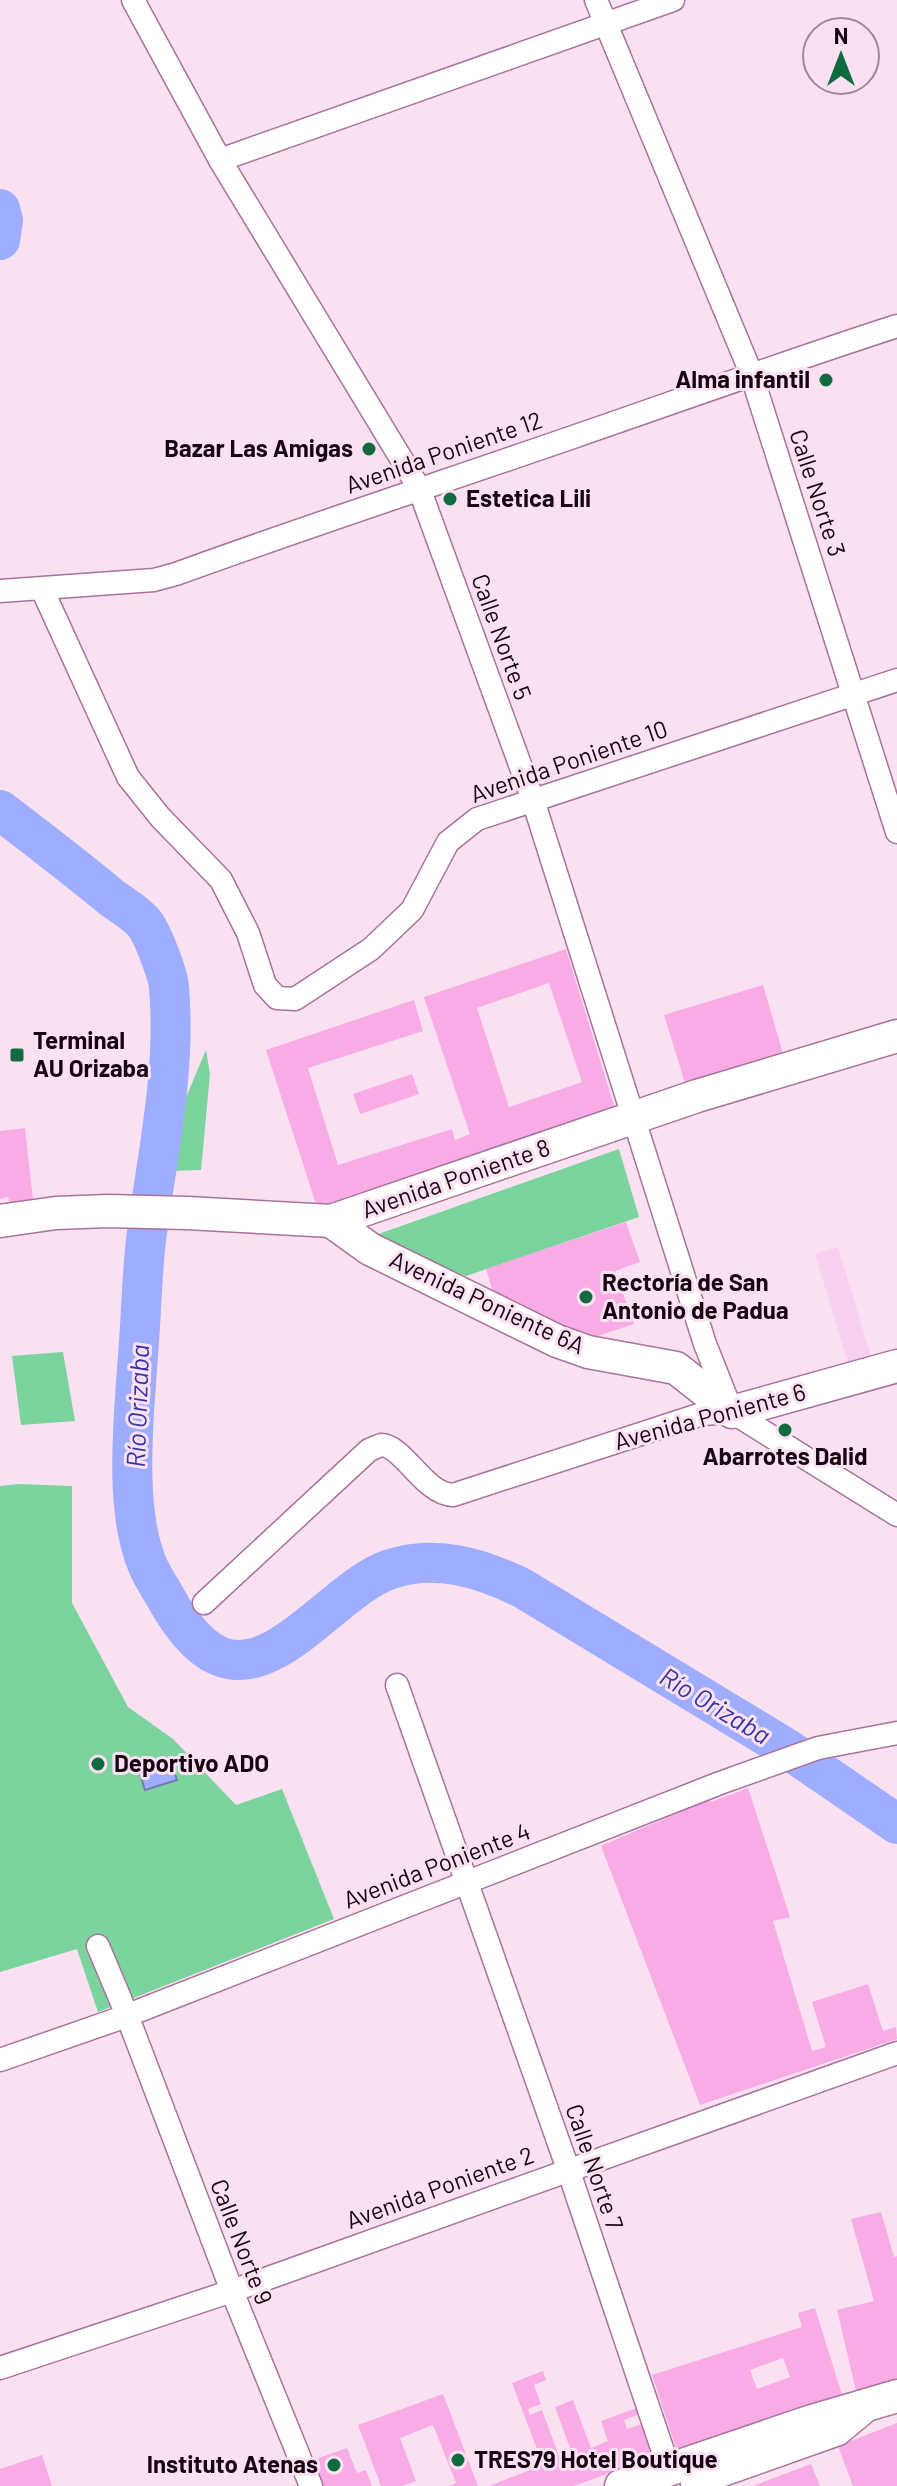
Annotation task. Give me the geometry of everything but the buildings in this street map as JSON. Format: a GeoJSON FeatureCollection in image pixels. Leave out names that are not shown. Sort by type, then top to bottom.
{"type":"FeatureCollection","features":[{"type":"Feature","properties":{"kind":"street","name":"Calle Norte 5"},"geometry":{"type":"LineString","coordinates":[[133,0],[220,160],[419,488],[533,800],[705,1344],[732,1412]]}},
{"type":"Feature","properties":{"kind":"street","name":"Calle Norte 3"},"geometry":{"type":"LineString","coordinates":[[596,0],[751,373],[897,832]]}},
{"type":"Feature","properties":{"kind":"street"},"geometry":{"type":"LineString","coordinates":[[220,160],[673,0]]}},
{"type":"Feature","properties":{"kind":"street","name":"Avenida Poniente 12"},"geometry":{"type":"LineString","coordinates":[[0,591],[154,580],[574,437],[751,373],[897,326]]}},
{"type":"Feature","properties":{"kind":"street","name":"Avenida Poniente 10"},"geometry":{"type":"LineString","coordinates":[[42,589],[128,777],[160,817],[221,880],[248,933],[265,985],[277,998],[295,999],[371,949],[395,928],[412,910],[448,842],[477,819],[897,680]]}},
{"type":"Feature","properties":{"kind":"street","name":"Avenida Poniente 8"},"geometry":{"type":"LineString","coordinates":[[0,1221],[56,1213],[108,1211],[331,1221],[697,1096],[897,1036]]}},
{"type":"Feature","properties":{"kind":"street","name":"Avenida Poniente 6A"},"geometry":{"type":"LineString","coordinates":[[331,1221],[370,1249],[557,1341],[588,1352],[676,1368],[732,1412]]}},
{"type":"Feature","properties":{"kind":"street"},"geometry":{"type":"LineString","coordinates":[[676,1368],[705,1344]]}},
{"type":"Feature","properties":{"kind":"street","name":"Avenida Poniente 6"},"geometry":{"type":"LineString","coordinates":[[204,1603],[369,1450],[381,1445],[392,1449],[434,1489],[444,1495],[453,1495],[702,1414],[732,1412],[897,1366]]}},
{"type":"Feature","properties":{"kind":"street"},"geometry":{"type":"LineString","coordinates":[[732,1412],[897,1515]]}},
{"type":"Feature","properties":{"kind":"street","name":"Calle Norte 7"},"geometry":{"type":"LineString","coordinates":[[397,1685],[680,2477]]}},
{"type":"Feature","properties":{"kind":"street","name":"Avenida Poniente 4"},"geometry":{"type":"LineString","coordinates":[[0,2060],[127,2015],[720,1783],[818,1748],[897,1733]]}},
{"type":"Feature","properties":{"kind":"street","name":"Calle Norte 9"},"geometry":{"type":"LineString","coordinates":[[98,1946],[311,2486]]}},
{"type":"Feature","properties":{"kind":"street","name":"Avenida Poniente 2"},"geometry":{"type":"LineString","coordinates":[[0,2368],[232,2291],[897,2053]]}},
{"type":"Feature","properties":{"kind":"street"},"geometry":{"type":"LineString","coordinates":[[621,2486],[680,2477],[812,2421],[886,2400]]}},
{"type":"Feature","properties":{"kind":"shaded area"},"geometry":{"type":"Polygon","coordinates":[[[838,1247],[873,1363],[850,1370],[815,1254],[838,1247]]]}},
{"type":"Feature","properties":{"kind":"green space"},"geometry":{"type":"Polygon","coordinates":[[[206,1050],[210,1074],[201,1170],[171,1171],[163,1152],[206,1050]]]}},
{"type":"Feature","properties":{"kind":"green space"},"geometry":{"type":"Polygon","coordinates":[[[619,1149],[639,1217],[466,1276],[370,1237],[619,1149]]]}},
{"type":"Feature","properties":{"kind":"green space"},"geometry":{"type":"Polygon","coordinates":[[[63,1352],[75,1421],[21,1425],[12,1356],[63,1352]]]}},
{"type":"Feature","properties":{"kind":"green space","name":"Deportivo ADO"},"geometry":{"type":"Polygon","coordinates":[[[0,1486],[72,1486],[72,1603],[128,1707],[173,1739],[236,1805],[282,1789],[334,1919],[98,2012],[77,1949],[0,1972],[0,1486]]]}},
{"type":"Feature","properties":{"kind":"water"},"geometry":{"type":"Polygon","coordinates":[[[170,1761],[177,1780],[145,1790],[139,1771],[170,1761]]]}},
{"type":"Feature","properties":{"kind":"waterway","name":"Río Orizaba"},"geometry":{"type":"LineString","coordinates":[[0,209],[3,220],[0,240]]}},
{"type":"Feature","properties":{"kind":"waterway","name":"Río Orizaba"},"geometry":{"type":"LineString","coordinates":[[0,810],[140,919],[153,940],[168,981],[171,1017],[168,1077],[144,1254],[132,1456],[135,1515],[140,1542],[155,1579],[189,1632],[211,1652],[241,1660],[262,1655],[284,1644],[371,1578],[391,1569],[425,1563],[474,1569],[522,1588],[786,1748],[897,1824]]}},
{"type":"Feature","properties":{"kind":"place","name":"Alma infantil"},"geometry":{"type":"Point","coordinates":[826,380]}},
{"type":"Feature","properties":{"kind":"place","name":"Bazar Las Amigas"},"geometry":{"type":"Point","coordinates":[369,449]}},
{"type":"Feature","properties":{"kind":"place","name":"Estetica Lili"},"geometry":{"type":"Point","coordinates":[450,499]}},
{"type":"Feature","properties":{"kind":"place","name":"Terminal AU Orizaba"},"geometry":{"type":"Point","coordinates":[17,1055]}},
{"type":"Feature","properties":{"kind":"place","name":"Rectoría de San Antonio de Padua"},"geometry":{"type":"Point","coordinates":[586,1297]}},
{"type":"Feature","properties":{"kind":"place","name":"Abarrotes Dalid"},"geometry":{"type":"Point","coordinates":[785,1430]}},
{"type":"Feature","properties":{"kind":"place","name":"Deportivo ADO"},"geometry":{"type":"Point","coordinates":[98,1764]}},
{"type":"Feature","properties":{"kind":"place","name":"TRES79 Hotel Boutique"},"geometry":{"type":"Point","coordinates":[458,2460]}},
{"type":"Feature","properties":{"kind":"place","name":"Instituto Atenas"},"geometry":{"type":"Point","coordinates":[334,2465]}}]}
